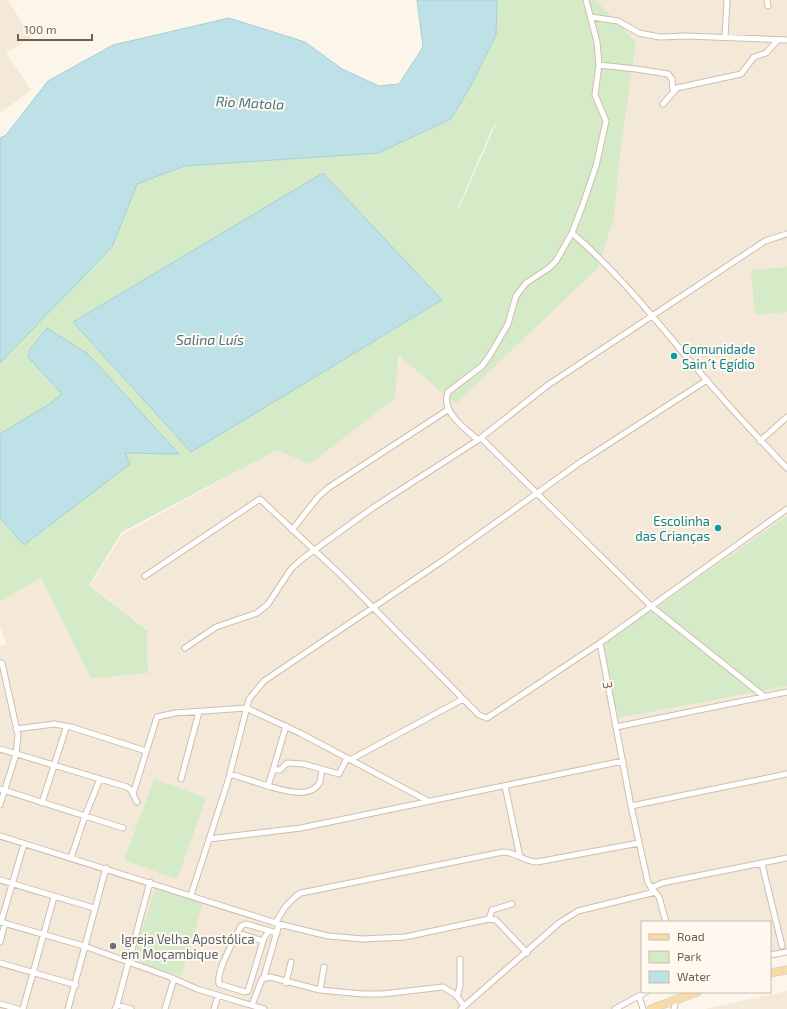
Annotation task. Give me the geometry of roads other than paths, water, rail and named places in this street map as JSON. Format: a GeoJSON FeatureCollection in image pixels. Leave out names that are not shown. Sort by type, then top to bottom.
{"type":"FeatureCollection","features":[{"type":"Feature","properties":{"kind":"main road"},"geometry":{"type":"LineString","coordinates":[[771,973],[787,970]]}},
{"type":"Feature","properties":{"kind":"main road"},"geometry":{"type":"LineString","coordinates":[[651,1009],[680,996],[693,993]]}},
{"type":"Feature","properties":{"kind":"street"},"geometry":{"type":"LineString","coordinates":[[586,0],[597,42],[599,65],[596,96],[606,121],[596,166],[572,233],[556,260],[549,268],[526,283],[516,296],[508,324],[490,355],[482,366],[448,392],[446,403],[461,424],[480,439],[652,607],[765,696]]}},
{"type":"Feature","properties":{"kind":"street"},"geometry":{"type":"LineString","coordinates":[[725,37],[727,0]]}},
{"type":"Feature","properties":{"kind":"street"},"geometry":{"type":"LineString","coordinates":[[768,0],[768,6]]}},
{"type":"Feature","properties":{"kind":"street"},"geometry":{"type":"LineString","coordinates":[[591,17],[618,21],[639,33],[648,35],[787,40]]}},
{"type":"Feature","properties":{"kind":"street"},"geometry":{"type":"LineString","coordinates":[[663,104],[673,90],[681,86],[740,74],[754,57],[766,53],[778,40]]}},
{"type":"Feature","properties":{"kind":"street"},"geometry":{"type":"LineString","coordinates":[[599,65],[668,74],[672,79],[673,90]]}},
{"type":"Feature","properties":{"kind":"street"},"geometry":{"type":"LineString","coordinates":[[572,233],[594,251],[760,441],[787,468]]}},
{"type":"Feature","properties":{"kind":"street"},"geometry":{"type":"LineString","coordinates":[[185,648],[216,627],[257,613],[274,596],[291,569],[314,550],[374,507],[480,439],[548,385],[765,241],[787,234]]}},
{"type":"Feature","properties":{"kind":"street"},"geometry":{"type":"LineString","coordinates":[[191,895],[230,774],[246,708],[252,693],[264,682],[537,494],[615,438],[707,380]]}},
{"type":"Feature","properties":{"kind":"street"},"geometry":{"type":"LineString","coordinates":[[292,530],[318,497],[328,488],[449,409]]}},
{"type":"Feature","properties":{"kind":"street"},"geometry":{"type":"LineString","coordinates":[[760,441],[787,417]]}},
{"type":"Feature","properties":{"kind":"street"},"geometry":{"type":"LineString","coordinates":[[145,576],[260,499],[373,608],[479,715],[487,718],[652,607],[787,509]]}},
{"type":"Feature","properties":{"kind":"street","name":"3"},"geometry":{"type":"LineString","coordinates":[[600,643],[631,806],[650,888]]}},
{"type":"Feature","properties":{"kind":"street"},"geometry":{"type":"LineString","coordinates":[[0,805],[2,790],[16,754],[18,740],[2,663]]}},
{"type":"Feature","properties":{"kind":"street"},"geometry":{"type":"LineString","coordinates":[[616,727],[787,692]]}},
{"type":"Feature","properties":{"kind":"street"},"geometry":{"type":"LineString","coordinates":[[272,770],[280,770],[287,763],[304,764],[339,774],[348,759],[463,699]]}},
{"type":"Feature","properties":{"kind":"street"},"geometry":{"type":"LineString","coordinates":[[134,794],[157,717],[175,713],[246,708],[286,726],[428,801]]}},
{"type":"Feature","properties":{"kind":"street"},"geometry":{"type":"LineString","coordinates":[[181,779],[199,712]]}},
{"type":"Feature","properties":{"kind":"street"},"geometry":{"type":"LineString","coordinates":[[16,729],[54,724],[66,728],[71,727],[146,751]]}},
{"type":"Feature","properties":{"kind":"street"},"geometry":{"type":"LineString","coordinates":[[268,786],[286,726]]}},
{"type":"Feature","properties":{"kind":"street"},"geometry":{"type":"LineString","coordinates":[[42,803],[53,764],[66,728]]}},
{"type":"Feature","properties":{"kind":"street"},"geometry":{"type":"LineString","coordinates":[[0,749],[53,764],[127,788],[134,794],[137,802]]}},
{"type":"Feature","properties":{"kind":"street"},"geometry":{"type":"LineString","coordinates":[[209,839],[301,828],[623,761]]}},
{"type":"Feature","properties":{"kind":"street"},"geometry":{"type":"LineString","coordinates":[[230,774],[292,792],[306,792],[312,790],[320,782],[322,769]]}},
{"type":"Feature","properties":{"kind":"street"},"geometry":{"type":"LineString","coordinates":[[631,806],[787,774]]}},
{"type":"Feature","properties":{"kind":"street"},"geometry":{"type":"LineString","coordinates":[[71,858],[84,816],[100,779]]}},
{"type":"Feature","properties":{"kind":"street"},"geometry":{"type":"LineString","coordinates":[[505,786],[520,857]]}},
{"type":"Feature","properties":{"kind":"street"},"geometry":{"type":"LineString","coordinates":[[2,790],[123,828]]}},
{"type":"Feature","properties":{"kind":"street"},"geometry":{"type":"LineString","coordinates":[[0,836],[278,923],[328,936],[364,939],[405,936],[489,919],[496,920],[527,953]]}},
{"type":"Feature","properties":{"kind":"street"},"geometry":{"type":"LineString","coordinates":[[252,1005],[260,983],[264,977],[278,923],[285,907],[301,893],[503,852],[511,852],[527,861],[537,862],[639,843]]}},
{"type":"Feature","properties":{"kind":"street"},"geometry":{"type":"LineString","coordinates":[[0,942],[2,922],[24,844]]}},
{"type":"Feature","properties":{"kind":"street"},"geometry":{"type":"LineString","coordinates":[[666,921],[663,907],[655,892],[650,888],[662,883],[787,858]]}},
{"type":"Feature","properties":{"kind":"street"},"geometry":{"type":"LineString","coordinates":[[762,864],[782,946]]}},
{"type":"Feature","properties":{"kind":"street"},"geometry":{"type":"LineString","coordinates":[[68,1009],[76,985],[84,946],[106,868]]}},
{"type":"Feature","properties":{"kind":"street"},"geometry":{"type":"LineString","coordinates":[[0,880],[94,908]]}},
{"type":"Feature","properties":{"kind":"street"},"geometry":{"type":"LineString","coordinates":[[131,1009],[116,1007],[150,882]]}},
{"type":"Feature","properties":{"kind":"street"},"geometry":{"type":"LineString","coordinates":[[264,977],[270,977],[286,983],[344,994],[382,994],[442,987],[449,989],[457,997],[463,1008],[527,953],[559,923],[578,910],[655,892]]}},
{"type":"Feature","properties":{"kind":"street"},"geometry":{"type":"LineString","coordinates":[[23,1009],[54,897]]}},
{"type":"Feature","properties":{"kind":"street"},"geometry":{"type":"LineString","coordinates":[[489,919],[492,910],[512,904]]}},
{"type":"Feature","properties":{"kind":"street"},"geometry":{"type":"LineString","coordinates":[[2,922],[84,946],[218,996],[264,1009]]}},
{"type":"Feature","properties":{"kind":"street"},"geometry":{"type":"LineString","coordinates":[[269,931],[263,941],[248,991],[245,992],[221,985],[218,980],[230,948],[241,926],[245,924],[276,933]]}},
{"type":"Feature","properties":{"kind":"street"},"geometry":{"type":"LineString","coordinates":[[238,933],[263,941]]}},
{"type":"Feature","properties":{"kind":"street"},"geometry":{"type":"LineString","coordinates":[[771,955],[787,952]]}},
{"type":"Feature","properties":{"kind":"street"},"geometry":{"type":"LineString","coordinates":[[457,997],[460,986],[460,959]]}},
{"type":"Feature","properties":{"kind":"street"},"geometry":{"type":"LineString","coordinates":[[286,983],[291,962]]}},
{"type":"Feature","properties":{"kind":"street"},"geometry":{"type":"LineString","coordinates":[[0,963],[76,985]]}},
{"type":"Feature","properties":{"kind":"street"},"geometry":{"type":"LineString","coordinates":[[320,990],[324,967]]}},
{"type":"Feature","properties":{"kind":"street"},"geometry":{"type":"LineString","coordinates":[[165,1009],[174,979]]}},
{"type":"Feature","properties":{"kind":"street"},"geometry":{"type":"LineString","coordinates":[[615,1009],[644,993]]}},
{"type":"Feature","properties":{"kind":"street"},"geometry":{"type":"LineString","coordinates":[[214,1009],[218,996]]}},
{"type":"Feature","properties":{"kind":"street"},"geometry":{"type":"LineString","coordinates":[[639,996],[643,1009]]}},
{"type":"Feature","properties":{"kind":"street"},"geometry":{"type":"LineString","coordinates":[[674,1009],[680,996]]}},
{"type":"Feature","properties":{"kind":"street"},"geometry":{"type":"LineString","coordinates":[[0,1004],[18,1009]]}},
{"type":"Feature","properties":{"kind":"water","name":"Rio Matola"},"geometry":{"type":"Polygon","coordinates":[[[417,0],[497,0],[496,35],[470,87],[451,119],[378,153],[184,166],[137,184],[112,247],[0,363],[0,138],[6,135],[48,81],[113,45],[229,18],[305,42],[342,69],[379,86],[399,84],[423,47],[417,0]]]}},
{"type":"Feature","properties":{"kind":"water","name":"Salina Luís"},"geometry":{"type":"Polygon","coordinates":[[[323,173],[442,300],[191,452],[73,322],[323,173]]]}},
{"type":"Feature","properties":{"kind":"water"},"geometry":{"type":"Polygon","coordinates":[[[47,328],[88,354],[179,454],[125,453],[130,464],[24,545],[0,518],[0,434],[48,405],[62,394],[28,357],[30,349],[47,328]]]}},
{"type":"Feature","properties":{"kind":"place","name":"Comunidade Sain´t Egídio"},"geometry":{"type":"Point","coordinates":[674,356]}},
{"type":"Feature","properties":{"kind":"place","name":"Escolinha das Crianças"},"geometry":{"type":"Point","coordinates":[718,528]}},
{"type":"Feature","properties":{"kind":"place","name":"Igreja Velha Apostólica em Moçambique"},"geometry":{"type":"Point","coordinates":[113,946]}}]}
